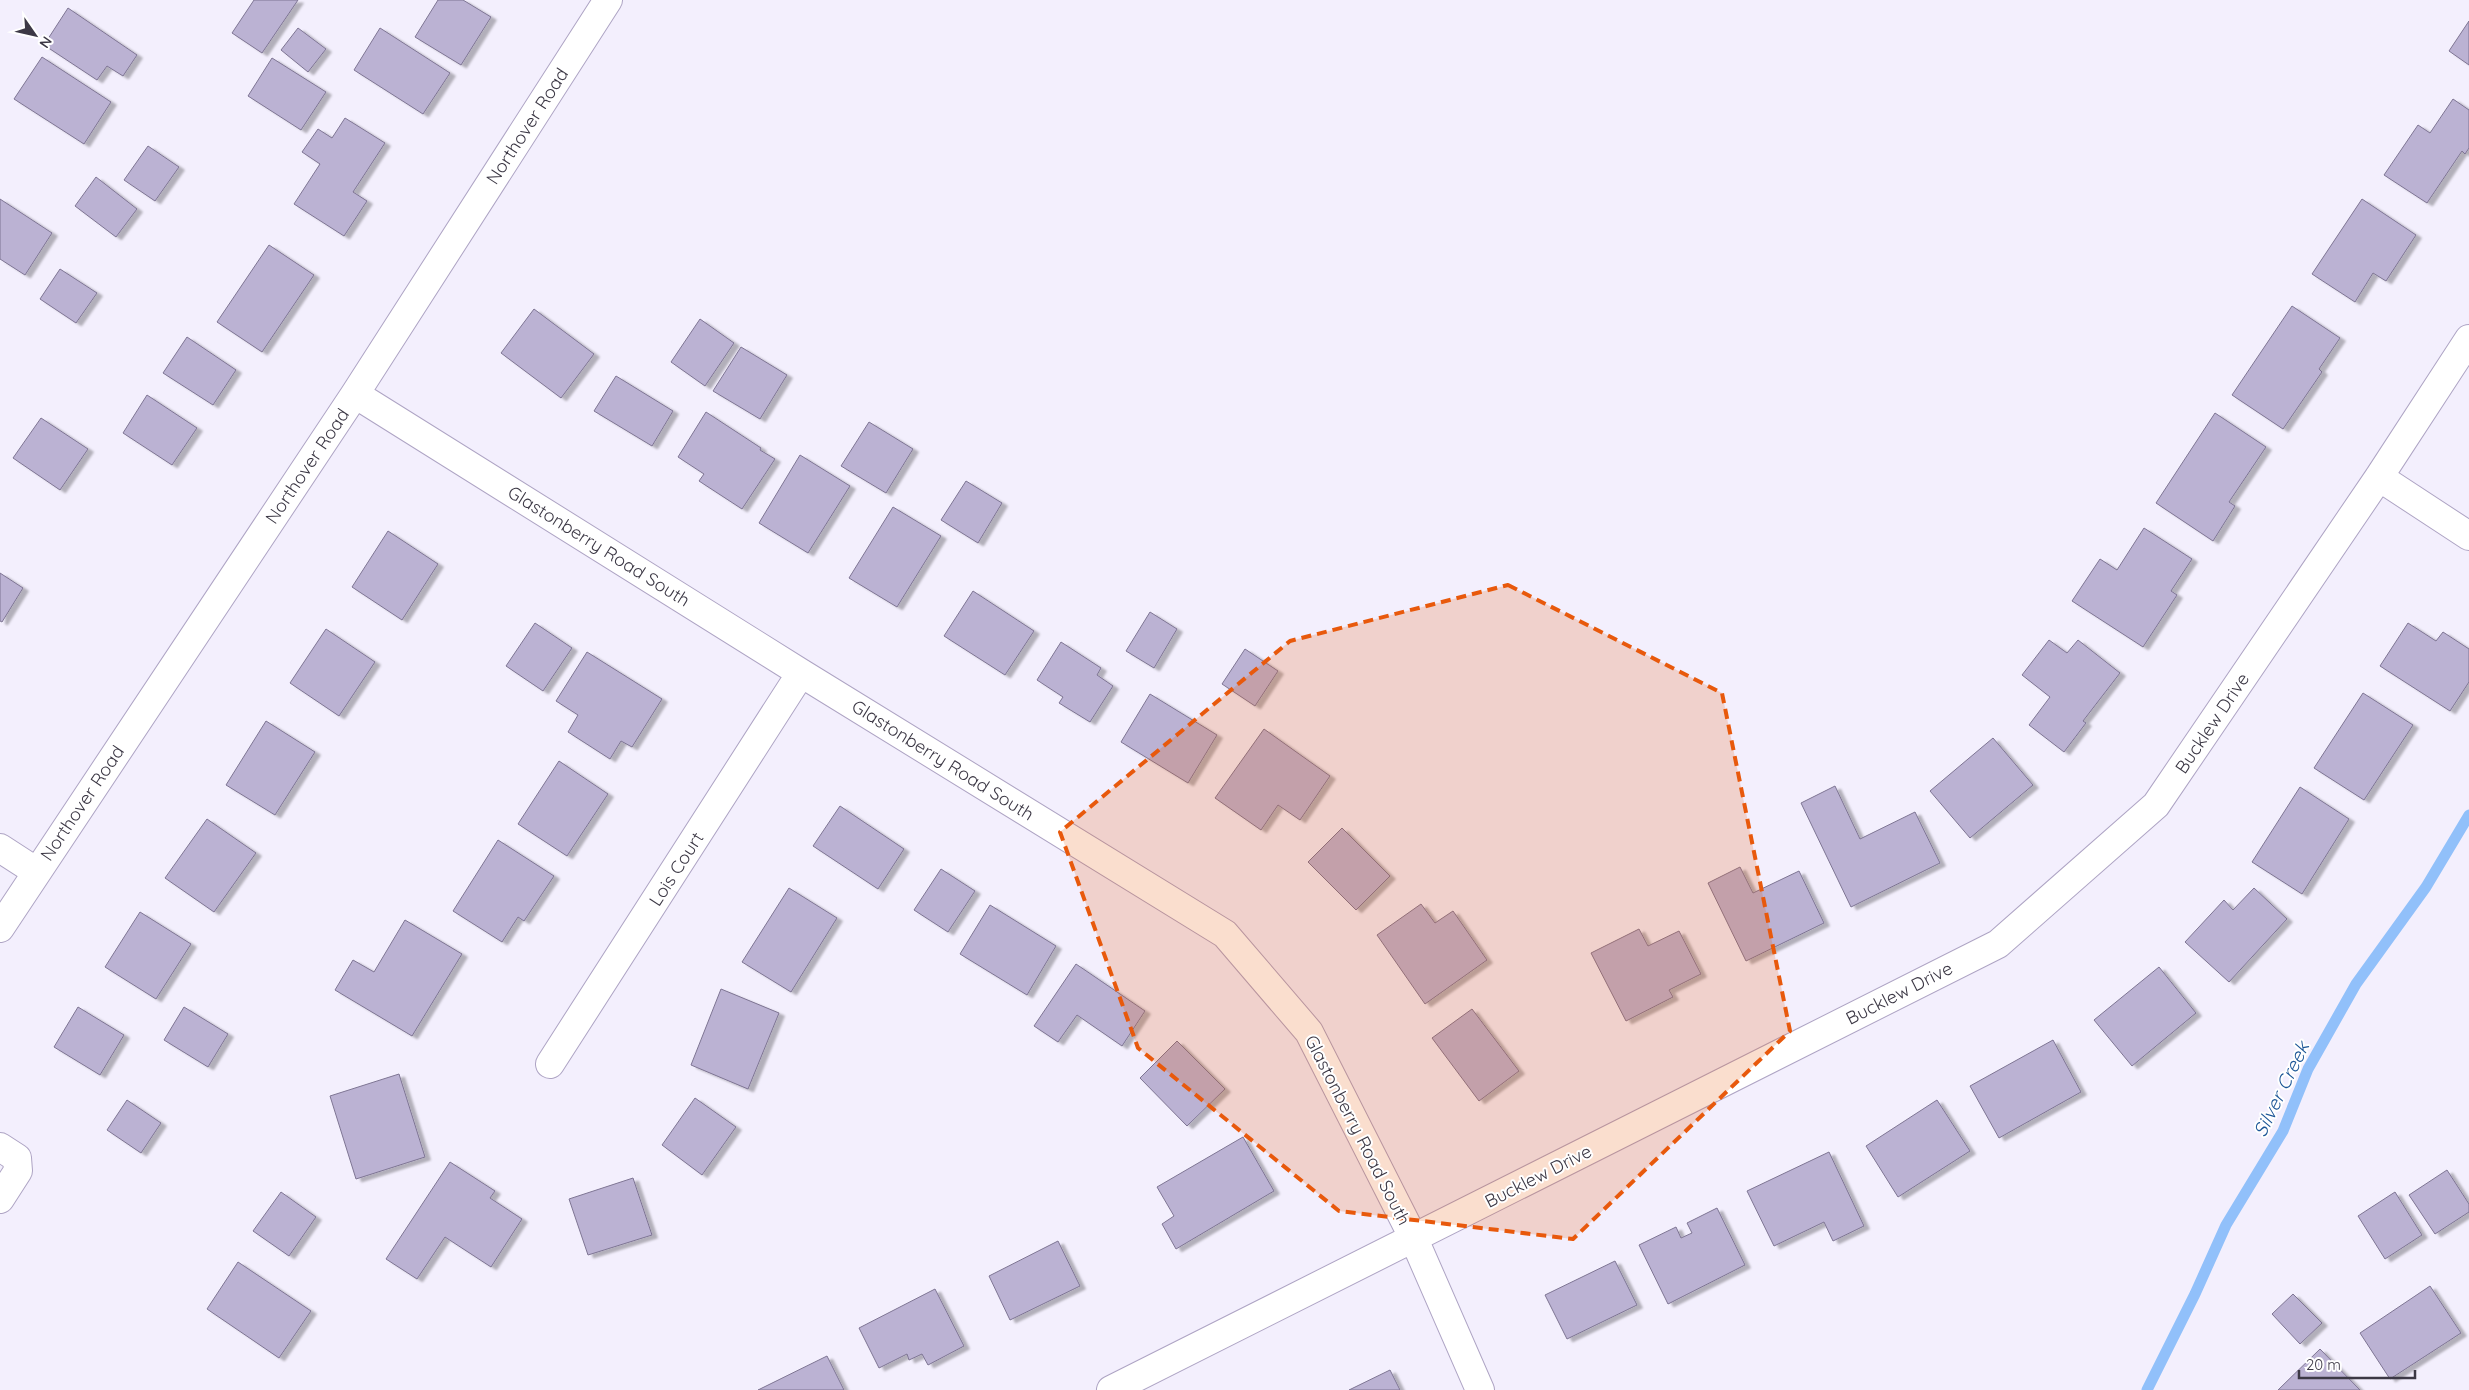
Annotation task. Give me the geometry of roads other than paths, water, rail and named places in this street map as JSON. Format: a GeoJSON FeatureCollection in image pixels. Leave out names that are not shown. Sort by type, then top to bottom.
{"type":"FeatureCollection","features":[{"type":"Feature","properties":{"kind":"street","name":"Northover Road"},"geometry":{"type":"LineString","coordinates":[[0,928],[355,394],[608,0]]}},
{"type":"Feature","properties":{"kind":"street","name":"Bucklew Drive"},"geometry":{"type":"LineString","coordinates":[[1111,1390],[1998,944],[2156,805],[2379,477],[2469,339]]}},
{"type":"Feature","properties":{"kind":"street","name":"Glastonberry Road South"},"geometry":{"type":"LineString","coordinates":[[355,394],[801,673],[1225,934],[1309,1032],[1414,1239],[1480,1390]]}},
{"type":"Feature","properties":{"kind":"street"},"geometry":{"type":"LineString","coordinates":[[2379,477],[2469,536]]}},
{"type":"Feature","properties":{"kind":"street","name":"Lois Court"},"geometry":{"type":"LineString","coordinates":[[550,1064],[801,673]]}},
{"type":"Feature","properties":{"kind":"street"},"geometry":{"type":"LineString","coordinates":[[0,848],[36,872]]}},
{"type":"Feature","properties":{"kind":"street"},"geometry":{"type":"LineString","coordinates":[[0,1147],[17,1158],[18,1171],[0,1199]]}},
{"type":"Feature","properties":{"kind":"waterway","name":"Silver Creek"},"geometry":{"type":"LineString","coordinates":[[2147,1390],[2195,1294],[2226,1225],[2283,1131],[2308,1069],[2356,984],[2426,887],[2469,815]]}}]}
